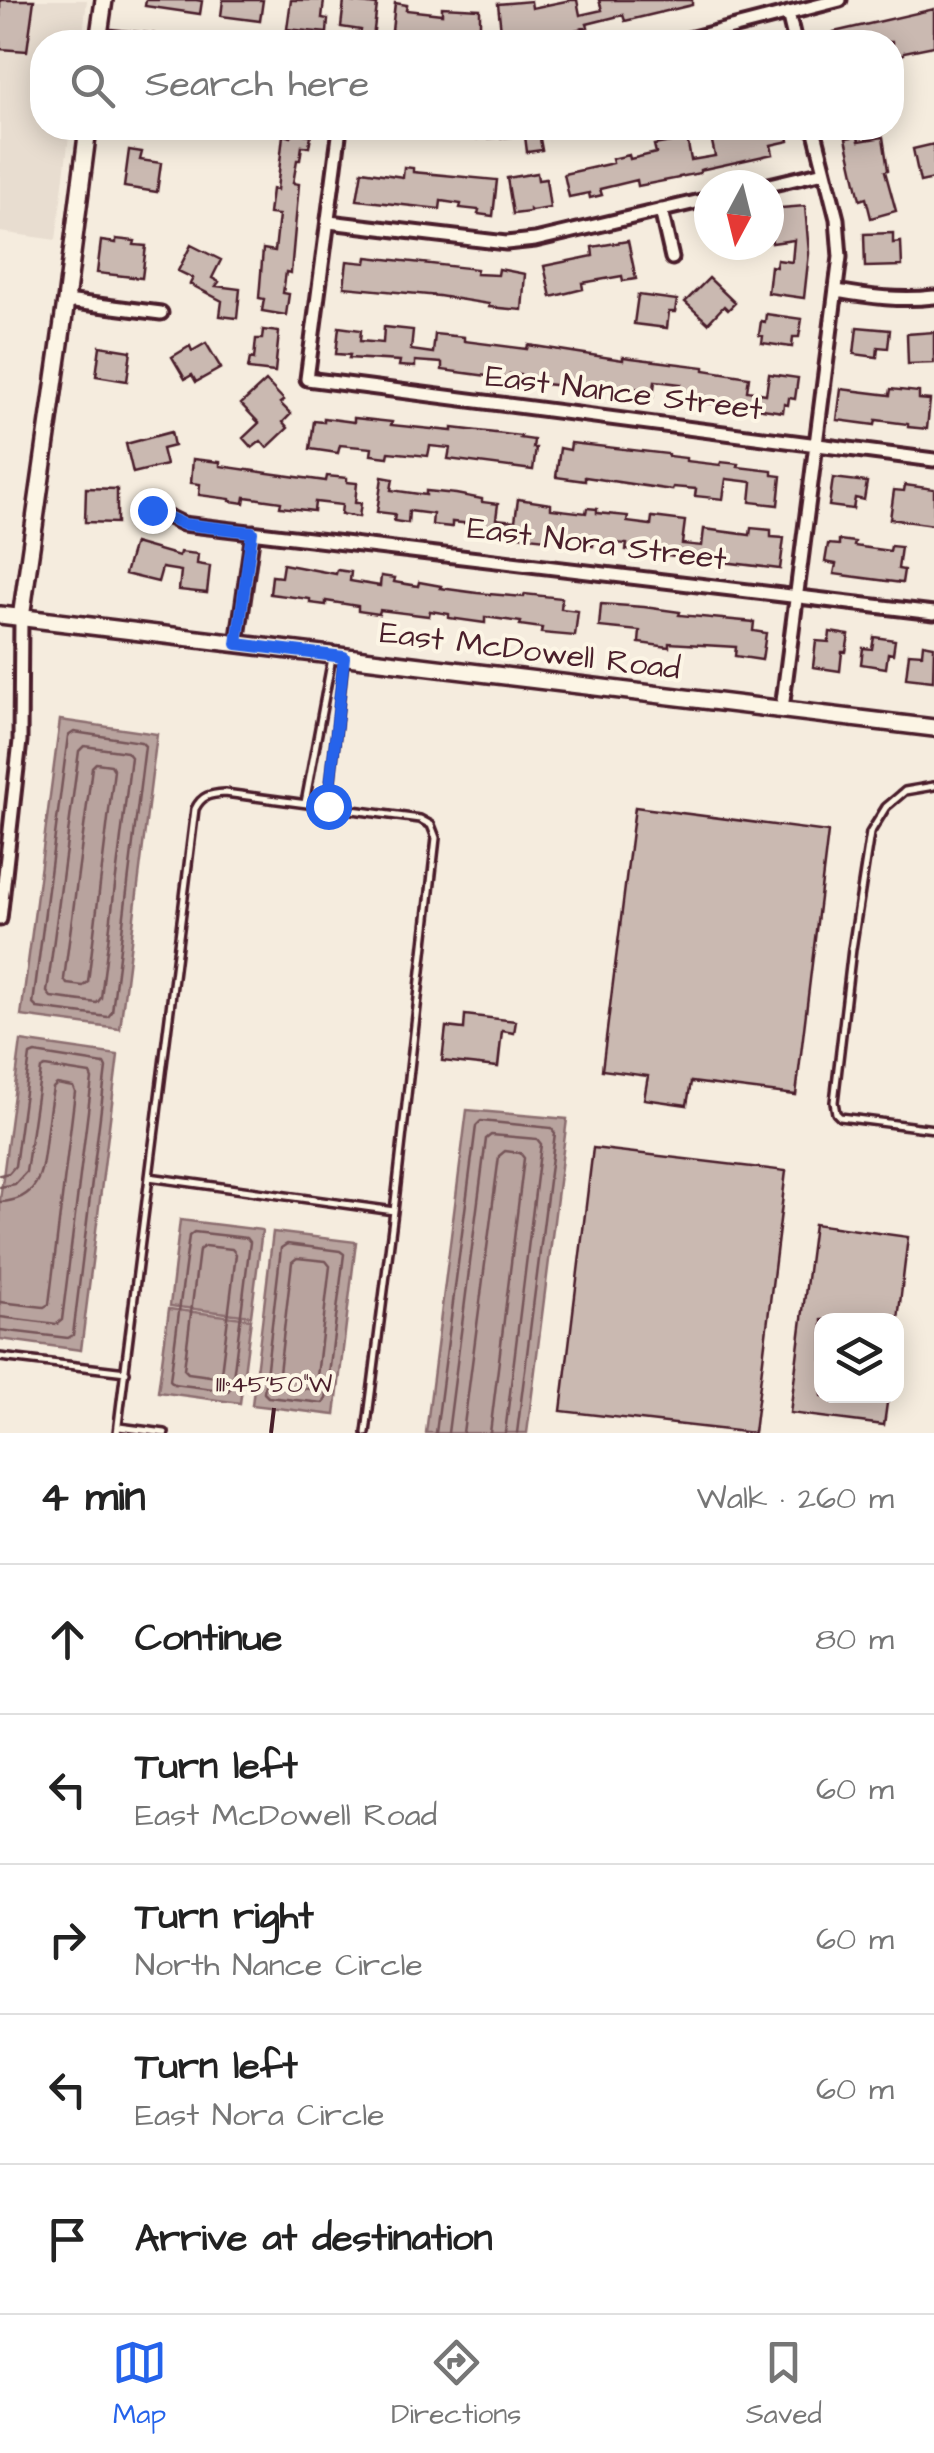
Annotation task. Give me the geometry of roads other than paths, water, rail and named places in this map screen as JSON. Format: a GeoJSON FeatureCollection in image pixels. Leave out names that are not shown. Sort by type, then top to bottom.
{"type":"FeatureCollection","features":[{"type":"Feature","properties":{"kind":"main road"},"geometry":{"type":"LineString","coordinates":[[99,30],[104,0]]}},
{"type":"Feature","properties":{"kind":"main road"},"geometry":{"type":"LineString","coordinates":[[20,618],[86,140]]}},
{"type":"Feature","properties":{"kind":"main road","name":"East McDowell Road"},"geometry":{"type":"LineString","coordinates":[[0,616],[934,728]]}},
{"type":"Feature","properties":{"kind":"street"},"geometry":{"type":"LineString","coordinates":[[723,30],[840,0]]}},
{"type":"Feature","properties":{"kind":"street"},"geometry":{"type":"LineString","coordinates":[[788,13],[792,30]]}},
{"type":"Feature","properties":{"kind":"street"},"geometry":{"type":"LineString","coordinates":[[338,140],[328,222],[506,243],[694,202]]}},
{"type":"Feature","properties":{"kind":"street"},"geometry":{"type":"LineString","coordinates":[[782,709],[840,257],[837,219],[817,140]]}},
{"type":"Feature","properties":{"kind":"street"},"geometry":{"type":"LineString","coordinates":[[784,181],[824,172]]}},
{"type":"Feature","properties":{"kind":"street"},"geometry":{"type":"LineString","coordinates":[[661,210],[672,258]]}},
{"type":"Feature","properties":{"kind":"street","name":"East Nance Street"},"geometry":{"type":"LineString","coordinates":[[328,222],[307,379],[934,460]]}},
{"type":"Feature","properties":{"kind":"street"},"geometry":{"type":"LineString","coordinates":[[837,292],[872,298],[934,296]]}},
{"type":"Feature","properties":{"kind":"street"},"geometry":{"type":"LineString","coordinates":[[66,300],[161,313]]}},
{"type":"Feature","properties":{"kind":"street","name":"East Nora Street"},"geometry":{"type":"LineString","coordinates":[[152,510],[183,524],[934,613]]}},
{"type":"Feature","properties":{"kind":"street"},"geometry":{"type":"LineString","coordinates":[[237,644],[252,532]]}},
{"type":"Feature","properties":{"kind":"street"},"geometry":{"type":"LineString","coordinates":[[0,920],[20,741],[20,618]]}},
{"type":"Feature","properties":{"kind":"lane"},"geometry":{"type":"LineString","coordinates":[[304,803],[338,656]]}},
{"type":"Feature","properties":{"kind":"lane"},"geometry":{"type":"LineString","coordinates":[[328,806],[338,656]]}},
{"type":"Feature","properties":{"kind":"lane"},"geometry":{"type":"LineString","coordinates":[[934,786],[905,790],[886,807],[870,832],[834,1102],[840,1117],[934,1129]]}},
{"type":"Feature","properties":{"kind":"lane"},"geometry":{"type":"LineString","coordinates":[[165,1433],[118,1430],[195,809],[200,798],[225,793],[420,819],[431,825],[436,838],[366,1433]]}},
{"type":"Feature","properties":{"kind":"lane"},"geometry":{"type":"LineString","coordinates":[[149,1177],[394,1211]]}},
{"type":"Feature","properties":{"kind":"lane"},"geometry":{"type":"LineString","coordinates":[[0,1356],[126,1372]]}},
{"type":"Feature","properties":{"kind":"water"},"geometry":{"type":"Polygon","coordinates":[[[60,720],[157,734],[120,1029],[21,1016],[60,720]]]}},
{"type":"Feature","properties":{"kind":"water"},"geometry":{"type":"Polygon","coordinates":[[[21,1041],[118,1055],[81,1350],[0,1339],[0,1200],[21,1041]]]}},
{"type":"Feature","properties":{"kind":"water"},"geometry":{"type":"Polygon","coordinates":[[[467,1110],[567,1119],[527,1433],[426,1433],[467,1110]]]}},
{"type":"Feature","properties":{"kind":"water"},"geometry":{"type":"Polygon","coordinates":[[[180,1220],[262,1230],[251,1316],[170,1306],[180,1220]]]}},
{"type":"Feature","properties":{"kind":"water"},"geometry":{"type":"Polygon","coordinates":[[[273,1232],[356,1242],[335,1415],[252,1405],[273,1232]]]}},
{"type":"Feature","properties":{"kind":"water"},"geometry":{"type":"Polygon","coordinates":[[[169,1309],[251,1319],[240,1403],[158,1392],[169,1309]]]}}]}
